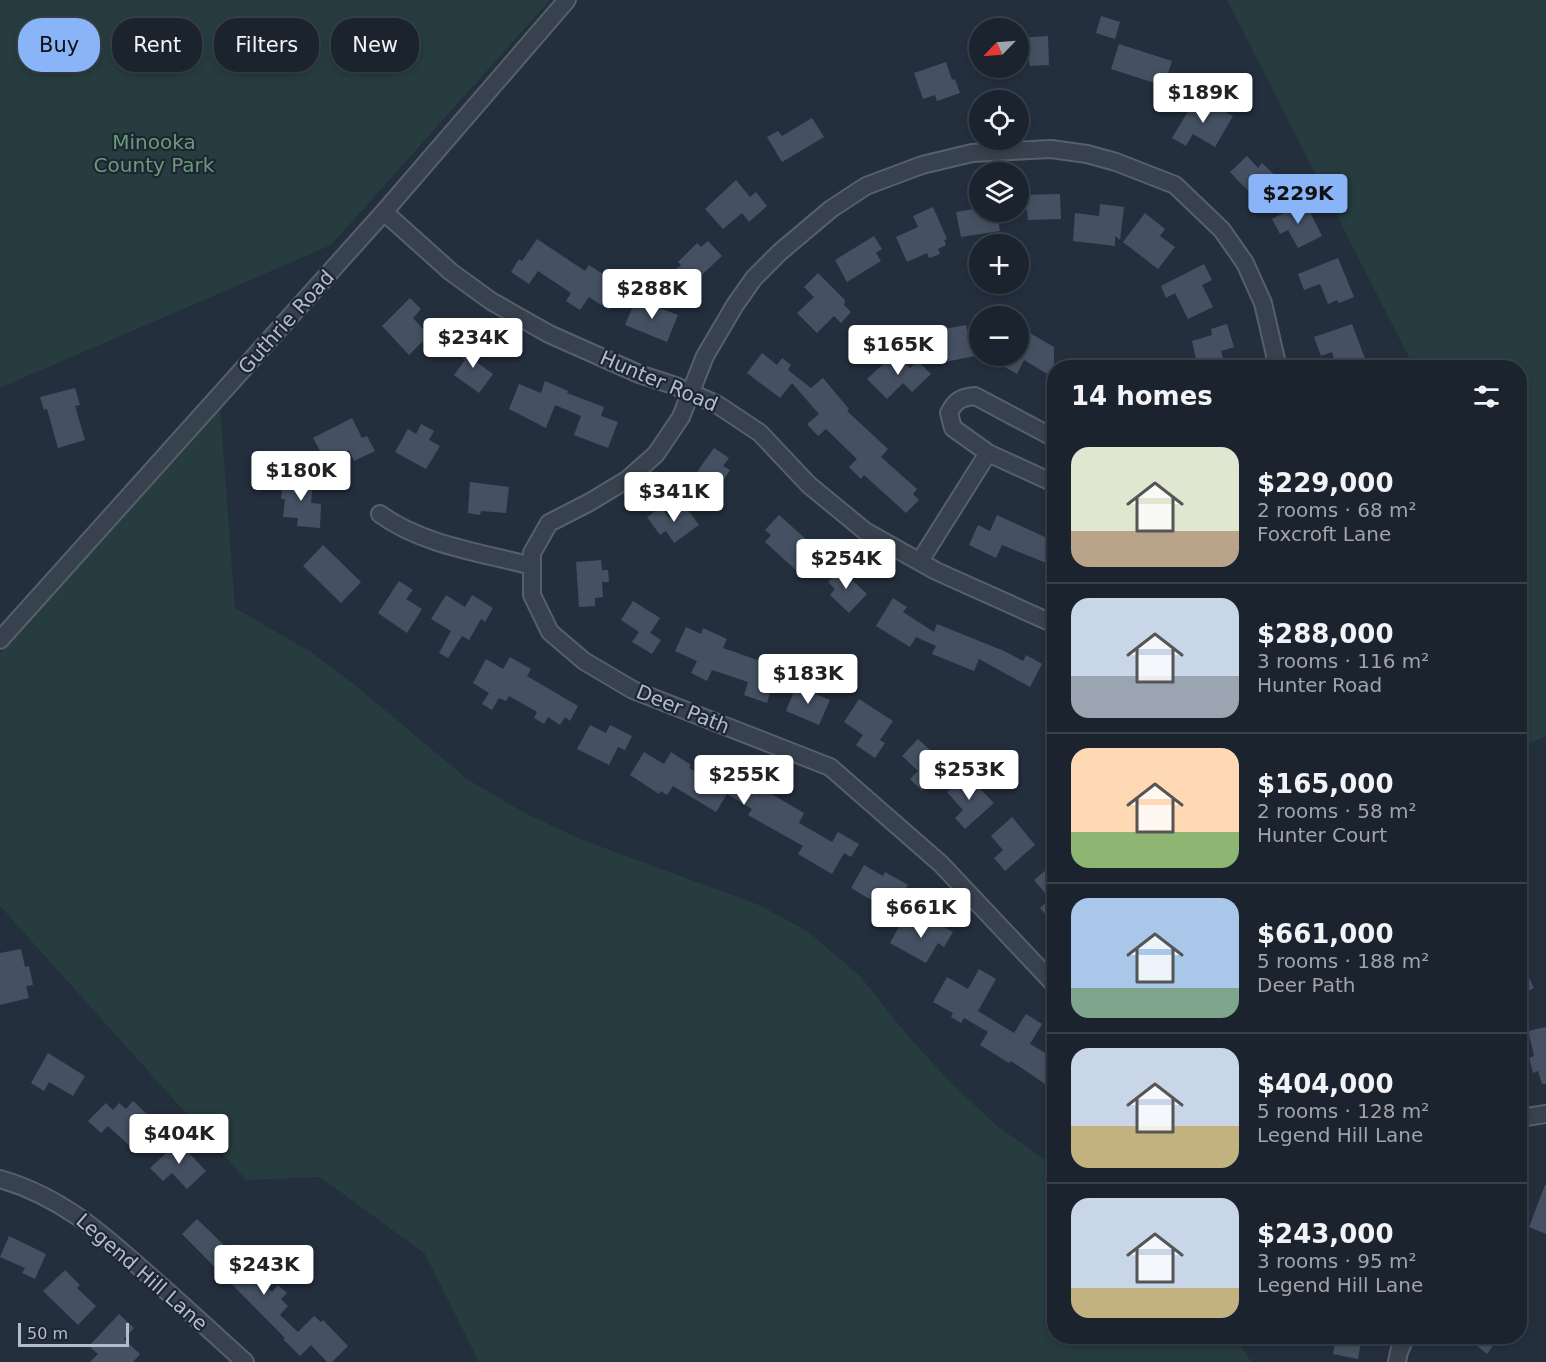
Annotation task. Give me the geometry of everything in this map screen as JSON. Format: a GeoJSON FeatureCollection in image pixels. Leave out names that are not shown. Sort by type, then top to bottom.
{"type":"FeatureCollection","features":[{"type":"Feature","properties":{"kind":"street","name":"Guthrie Road"},"geometry":{"type":"LineString","coordinates":[[0,640],[384,212],[567,0]]}},
{"type":"Feature","properties":{"kind":"street","name":"Deer Path"},"geometry":{"type":"LineString","coordinates":[[1047,977],[941,864],[830,767],[633,690],[584,661],[550,633],[532,596],[532,553],[549,523],[628,479],[656,454],[681,417],[705,356],[735,305],[754,278],[780,252],[831,208],[866,186],[922,165],[972,153],[1051,149],[1087,154],[1116,162],[1174,185],[1222,230],[1245,263],[1263,303],[1276,360]]}},
{"type":"Feature","properties":{"kind":"street","name":"Hunter Road"},"geometry":{"type":"LineString","coordinates":[[384,212],[451,272],[491,301],[549,334],[639,374],[718,405],[760,433],[809,485],[866,531],[936,571],[1047,621]]}},
{"type":"Feature","properties":{"kind":"street"},"geometry":{"type":"LineString","coordinates":[[1047,434],[975,396],[963,397],[956,402],[949,413],[953,428],[988,453],[1047,480]]}},
{"type":"Feature","properties":{"kind":"street"},"geometry":{"type":"LineString","coordinates":[[920,561],[988,453]]}},
{"type":"Feature","properties":{"kind":"street"},"geometry":{"type":"LineString","coordinates":[[380,514],[394,524],[423,537],[532,566]]}},
{"type":"Feature","properties":{"kind":"street"},"geometry":{"type":"LineString","coordinates":[[1527,1117],[1546,1114]]}},
{"type":"Feature","properties":{"kind":"street","name":"Legend Hill Lane"},"geometry":{"type":"LineString","coordinates":[[0,1179],[20,1185],[64,1207],[98,1230],[245,1362]]}},
{"type":"Feature","properties":{"kind":"street"},"geometry":{"type":"LineString","coordinates":[[1397,1362],[1402,1344]]}},
{"type":"Feature","properties":{"kind":"green space","name":"Minooka County Park"},"geometry":{"type":"Polygon","coordinates":[[[0,0],[550,0],[331,245],[0,388],[0,0]]]}},
{"type":"Feature","properties":{"kind":"green space"},"geometry":{"type":"Polygon","coordinates":[[[1227,0],[1546,0],[1546,736],[1527,745],[1527,360],[1410,360],[1227,0]]]}},
{"type":"Feature","properties":{"kind":"green space"},"geometry":{"type":"Polygon","coordinates":[[[220,407],[235,608],[311,652],[355,685],[467,779],[523,812],[580,839],[759,905],[807,931],[860,976],[907,1035],[950,1082],[997,1126],[1047,1161],[1047,1344],[1240,1344],[1251,1362],[479,1362],[425,1254],[320,1177],[246,1180],[0,906],[0,654],[220,407]]]}},
{"type":"Feature","properties":{"kind":"building"},"geometry":{"type":"Polygon","coordinates":[[[1101,16],[1120,22],[1115,39],[1096,33],[1101,16]]]}},
{"type":"Feature","properties":{"kind":"building"},"geometry":{"type":"Polygon","coordinates":[[[1048,36],[1049,65],[1030,66],[1029,37],[1048,36]]]}},
{"type":"Feature","properties":{"kind":"building"},"geometry":{"type":"Polygon","coordinates":[[[1119,44],[1172,61],[1164,86],[1111,69],[1119,44]]]}},
{"type":"Feature","properties":{"kind":"building"},"geometry":{"type":"Polygon","coordinates":[[[946,62],[952,80],[955,79],[960,93],[937,101],[935,95],[923,99],[914,73],[946,62]]]}},
{"type":"Feature","properties":{"kind":"building"},"geometry":{"type":"Polygon","coordinates":[[[1203,100],[1233,116],[1215,147],[1193,134],[1186,146],[1172,138],[1193,103],[1199,107],[1203,100]]]}},
{"type":"Feature","properties":{"kind":"building"},"geometry":{"type":"Polygon","coordinates":[[[812,118],[824,137],[782,162],[767,137],[778,131],[782,136],[812,118]]]}},
{"type":"Feature","properties":{"kind":"building"},"geometry":{"type":"Polygon","coordinates":[[[1247,156],[1258,168],[1262,163],[1282,182],[1264,199],[1253,187],[1248,191],[1230,172],[1247,156]]]}},
{"type":"Feature","properties":{"kind":"building"},"geometry":{"type":"Polygon","coordinates":[[[736,180],[750,197],[756,192],[767,206],[749,222],[742,213],[723,229],[705,209],[736,180]]]}},
{"type":"Feature","properties":{"kind":"building"},"geometry":{"type":"Polygon","coordinates":[[[1060,194],[1061,219],[1029,220],[1029,195],[1060,194]]]}},
{"type":"Feature","properties":{"kind":"building"},"geometry":{"type":"Polygon","coordinates":[[[1305,202],[1322,236],[1298,248],[1288,230],[1280,234],[1272,219],[1305,202]]]}},
{"type":"Feature","properties":{"kind":"building"},"geometry":{"type":"Polygon","coordinates":[[[1100,204],[1124,207],[1120,240],[1115,236],[1115,246],[1073,241],[1075,213],[1099,216],[1100,204]]]}},
{"type":"Feature","properties":{"kind":"building"},"geometry":{"type":"Polygon","coordinates":[[[933,207],[947,239],[944,240],[946,245],[938,249],[940,254],[929,258],[927,253],[907,262],[896,237],[918,227],[913,216],[933,207]]]}},
{"type":"Feature","properties":{"kind":"building"},"geometry":{"type":"Polygon","coordinates":[[[969,210],[969,222],[999,222],[1000,231],[961,237],[956,212],[969,210]]]}},
{"type":"Feature","properties":{"kind":"building"},"geometry":{"type":"Polygon","coordinates":[[[1145,213],[1165,229],[1160,236],[1175,247],[1158,269],[1123,242],[1145,213]]]}},
{"type":"Feature","properties":{"kind":"building"},"geometry":{"type":"Polygon","coordinates":[[[874,236],[882,249],[876,253],[881,261],[847,282],[835,260],[874,236]]]}},
{"type":"Feature","properties":{"kind":"building"},"geometry":{"type":"Polygon","coordinates":[[[537,239],[585,271],[589,265],[623,287],[609,310],[589,297],[580,310],[566,301],[571,293],[538,271],[529,284],[511,272],[519,259],[522,261],[537,239]]]}},
{"type":"Feature","properties":{"kind":"building"},"geometry":{"type":"Polygon","coordinates":[[[708,241],[722,256],[691,285],[676,269],[681,265],[678,262],[697,243],[701,247],[708,241]]]}},
{"type":"Feature","properties":{"kind":"building"},"geometry":{"type":"Polygon","coordinates":[[[1338,258],[1354,297],[1339,303],[1337,300],[1328,304],[1320,284],[1304,290],[1298,274],[1338,258]]]}},
{"type":"Feature","properties":{"kind":"building"},"geometry":{"type":"Polygon","coordinates":[[[1204,264],[1212,280],[1202,285],[1213,307],[1188,319],[1175,293],[1166,298],[1161,286],[1204,264]]]}},
{"type":"Feature","properties":{"kind":"building"},"geometry":{"type":"Polygon","coordinates":[[[818,273],[845,300],[844,305],[851,312],[841,323],[834,316],[817,333],[797,313],[814,297],[804,287],[818,273]]]}},
{"type":"Feature","properties":{"kind":"building"},"geometry":{"type":"Polygon","coordinates":[[[410,298],[421,309],[413,318],[429,335],[409,355],[382,326],[410,298]]]}},
{"type":"Feature","properties":{"kind":"building"},"geometry":{"type":"Polygon","coordinates":[[[636,299],[678,315],[667,342],[625,325],[636,299]]]}},
{"type":"Feature","properties":{"kind":"building"},"geometry":{"type":"Polygon","coordinates":[[[1227,324],[1234,347],[1221,351],[1224,360],[1196,360],[1192,341],[1212,335],[1211,329],[1227,324]]]}},
{"type":"Feature","properties":{"kind":"building"},"geometry":{"type":"Polygon","coordinates":[[[1352,324],[1366,360],[1334,360],[1332,352],[1321,356],[1314,337],[1352,324]]]}},
{"type":"Feature","properties":{"kind":"building"},"geometry":{"type":"Polygon","coordinates":[[[966,325],[969,336],[969,357],[940,363],[935,338],[946,336],[944,329],[966,325]]]}},
{"type":"Feature","properties":{"kind":"building"},"geometry":{"type":"Polygon","coordinates":[[[1029,332],[1054,347],[1054,360],[1047,360],[1047,374],[1029,363],[1029,332]]]}},
{"type":"Feature","properties":{"kind":"building"},"geometry":{"type":"Polygon","coordinates":[[[469,342],[482,352],[475,361],[493,374],[479,393],[454,375],[465,360],[459,355],[469,342]]]}},
{"type":"Feature","properties":{"kind":"building"},"geometry":{"type":"Polygon","coordinates":[[[896,352],[910,368],[918,361],[931,374],[912,392],[903,383],[887,399],[867,379],[896,352]]]}},
{"type":"Feature","properties":{"kind":"building"},"geometry":{"type":"Polygon","coordinates":[[[762,353],[777,365],[782,358],[791,365],[788,370],[811,388],[823,378],[849,409],[847,411],[888,449],[881,457],[917,489],[913,494],[919,500],[906,513],[864,475],[861,479],[849,467],[857,459],[826,429],[818,436],[807,424],[819,414],[792,383],[780,398],[747,373],[762,353]]]}},
{"type":"Feature","properties":{"kind":"building"},"geometry":{"type":"Polygon","coordinates":[[[1003,366],[1021,366],[1017,374],[1003,366]]]}},
{"type":"Feature","properties":{"kind":"building"},"geometry":{"type":"Polygon","coordinates":[[[545,381],[568,391],[567,393],[604,407],[601,416],[618,422],[608,448],[574,435],[581,416],[555,405],[546,428],[509,409],[519,384],[541,393],[545,381]]]}},
{"type":"Feature","properties":{"kind":"building"},"geometry":{"type":"Polygon","coordinates":[[[75,388],[80,405],[75,406],[85,440],[58,448],[47,409],[44,410],[40,397],[75,388]]]}},
{"type":"Feature","properties":{"kind":"building"},"geometry":{"type":"Polygon","coordinates":[[[352,418],[362,438],[367,436],[375,451],[354,461],[349,450],[326,462],[313,438],[352,418]]]}},
{"type":"Feature","properties":{"kind":"building"},"geometry":{"type":"Polygon","coordinates":[[[421,424],[434,431],[429,440],[440,446],[426,469],[395,452],[408,429],[416,434],[421,424]]]}},
{"type":"Feature","properties":{"kind":"building"},"geometry":{"type":"Polygon","coordinates":[[[714,448],[729,458],[723,466],[730,470],[711,499],[689,483],[714,448]]]}},
{"type":"Feature","properties":{"kind":"building"},"geometry":{"type":"Polygon","coordinates":[[[283,477],[313,480],[311,503],[321,504],[320,528],[297,526],[298,518],[283,517],[285,499],[281,499],[283,477]]]}},
{"type":"Feature","properties":{"kind":"building"},"geometry":{"type":"Polygon","coordinates":[[[470,482],[509,487],[506,513],[481,511],[480,515],[468,513],[470,482]]]}},
{"type":"Feature","properties":{"kind":"building"},"geometry":{"type":"Polygon","coordinates":[[[685,506],[699,525],[674,543],[666,531],[660,535],[647,517],[661,507],[669,518],[685,506]]]}},
{"type":"Feature","properties":{"kind":"building"},"geometry":{"type":"Polygon","coordinates":[[[779,515],[818,550],[798,572],[765,542],[771,535],[765,530],[779,515]]]}},
{"type":"Feature","properties":{"kind":"building"},"geometry":{"type":"Polygon","coordinates":[[[997,515],[1045,537],[1047,532],[1047,563],[1002,545],[996,558],[969,545],[978,525],[990,531],[997,515]]]}},
{"type":"Feature","properties":{"kind":"building"},"geometry":{"type":"Polygon","coordinates":[[[323,545],[361,582],[341,603],[303,566],[323,545]]]}},
{"type":"Feature","properties":{"kind":"building"},"geometry":{"type":"Polygon","coordinates":[[[601,560],[602,570],[608,570],[609,582],[602,582],[603,597],[595,598],[595,606],[579,607],[576,562],[601,560]]]}},
{"type":"Feature","properties":{"kind":"building"},"geometry":{"type":"Polygon","coordinates":[[[844,565],[855,575],[851,579],[867,594],[849,613],[830,595],[835,589],[828,582],[844,565]]]}},
{"type":"Feature","properties":{"kind":"building"},"geometry":{"type":"Polygon","coordinates":[[[399,581],[413,590],[406,599],[422,609],[407,633],[378,613],[399,581]]]}},
{"type":"Feature","properties":{"kind":"building"},"geometry":{"type":"Polygon","coordinates":[[[446,595],[465,607],[472,595],[493,608],[485,622],[481,619],[469,640],[462,636],[448,658],[439,653],[451,631],[431,619],[446,595]]]}},
{"type":"Feature","properties":{"kind":"building"},"geometry":{"type":"Polygon","coordinates":[[[893,598],[907,607],[903,612],[934,632],[937,624],[1023,661],[1026,655],[1042,664],[1030,687],[979,659],[974,671],[932,654],[936,646],[916,637],[910,647],[876,626],[893,598]]]}},
{"type":"Feature","properties":{"kind":"building"},"geometry":{"type":"Polygon","coordinates":[[[633,601],[660,618],[650,633],[661,640],[652,654],[632,642],[639,632],[621,620],[633,601]]]}},
{"type":"Feature","properties":{"kind":"building"},"geometry":{"type":"Polygon","coordinates":[[[686,627],[701,634],[703,628],[727,639],[723,648],[766,663],[760,683],[772,687],[767,703],[744,695],[748,682],[712,670],[707,681],[691,673],[697,661],[675,651],[686,627]]]}},
{"type":"Feature","properties":{"kind":"building"},"geometry":{"type":"Polygon","coordinates":[[[510,657],[531,669],[527,676],[578,706],[570,721],[565,717],[560,725],[548,717],[544,724],[534,718],[537,712],[509,696],[506,701],[499,698],[492,710],[482,704],[489,693],[473,683],[486,659],[503,669],[510,657]]]}},
{"type":"Feature","properties":{"kind":"building"},"geometry":{"type":"Polygon","coordinates":[[[796,686],[830,700],[819,725],[786,711],[796,686]]]}},
{"type":"Feature","properties":{"kind":"building"},"geometry":{"type":"Polygon","coordinates":[[[859,699],[893,721],[880,740],[885,743],[875,758],[856,745],[863,735],[844,722],[859,699]]]}},
{"type":"Feature","properties":{"kind":"building"},"geometry":{"type":"Polygon","coordinates":[[[590,725],[606,733],[610,725],[632,736],[625,750],[618,747],[609,765],[577,749],[590,725]]]}},
{"type":"Feature","properties":{"kind":"building"},"geometry":{"type":"Polygon","coordinates":[[[918,739],[940,759],[932,768],[938,774],[922,791],[910,779],[918,771],[902,756],[918,739]]]}},
{"type":"Feature","properties":{"kind":"building"},"geometry":{"type":"Polygon","coordinates":[[[644,752],[664,764],[671,752],[691,765],[689,768],[719,785],[726,774],[760,795],[763,789],[804,813],[799,823],[832,842],[838,832],[859,844],[851,857],[844,853],[832,874],[798,854],[803,846],[748,815],[752,809],[727,794],[716,812],[673,786],[667,795],[661,791],[659,794],[630,775],[644,752]]]}},
{"type":"Feature","properties":{"kind":"building"},"geometry":{"type":"Polygon","coordinates":[[[966,775],[994,803],[965,829],[955,818],[963,810],[947,792],[966,775]]]}},
{"type":"Feature","properties":{"kind":"building"},"geometry":{"type":"Polygon","coordinates":[[[1012,817],[1035,845],[1005,871],[994,858],[1003,850],[991,836],[1012,817]]]}},
{"type":"Feature","properties":{"kind":"building"},"geometry":{"type":"Polygon","coordinates":[[[864,865],[883,876],[885,872],[908,885],[900,899],[890,894],[883,907],[851,888],[864,865]]]}},
{"type":"Feature","properties":{"kind":"building"},"geometry":{"type":"Polygon","coordinates":[[[1047,869],[1047,895],[1034,880],[1047,869]]]}},
{"type":"Feature","properties":{"kind":"building"},"geometry":{"type":"Polygon","coordinates":[[[1047,902],[1047,916],[1040,908],[1047,902]]]}},
{"type":"Feature","properties":{"kind":"building"},"geometry":{"type":"Polygon","coordinates":[[[903,919],[924,931],[931,919],[953,932],[944,947],[938,943],[926,963],[890,943],[903,919]]]}},
{"type":"Feature","properties":{"kind":"building"},"geometry":{"type":"Polygon","coordinates":[[[21,949],[25,967],[29,966],[33,985],[26,986],[29,998],[0,1005],[0,953],[21,949]]]}},
{"type":"Feature","properties":{"kind":"building"},"geometry":{"type":"Polygon","coordinates":[[[979,969],[996,979],[978,1011],[1014,1033],[1026,1014],[1042,1024],[1030,1044],[1047,1054],[1047,1085],[1011,1061],[1009,1063],[980,1045],[988,1032],[964,1018],[961,1023],[951,1017],[953,1013],[933,1002],[947,977],[968,989],[979,969]]]}},
{"type":"Feature","properties":{"kind":"building"},"geometry":{"type":"Polygon","coordinates":[[[1527,974],[1534,988],[1527,992],[1527,974]]]}},
{"type":"Feature","properties":{"kind":"building"},"geometry":{"type":"Polygon","coordinates":[[[1546,1027],[1546,1084],[1542,1084],[1538,1071],[1533,1073],[1529,1058],[1534,1056],[1528,1031],[1546,1027]]]}},
{"type":"Feature","properties":{"kind":"building"},"geometry":{"type":"Polygon","coordinates":[[[48,1053],[85,1076],[73,1096],[49,1082],[44,1091],[31,1083],[48,1053]]]}},
{"type":"Feature","properties":{"kind":"building"},"geometry":{"type":"Polygon","coordinates":[[[133,1101],[148,1115],[143,1121],[149,1128],[131,1147],[108,1126],[101,1133],[88,1121],[106,1103],[113,1110],[119,1103],[126,1109],[133,1101]]]}},
{"type":"Feature","properties":{"kind":"building"},"geometry":{"type":"Polygon","coordinates":[[[181,1139],[192,1150],[189,1153],[206,1171],[187,1189],[172,1173],[163,1181],[150,1168],[181,1139]]]}},
{"type":"Feature","properties":{"kind":"building"},"geometry":{"type":"Polygon","coordinates":[[[1546,1185],[1546,1234],[1529,1227],[1546,1185]]]}},
{"type":"Feature","properties":{"kind":"building"},"geometry":{"type":"Polygon","coordinates":[[[197,1219],[229,1250],[235,1244],[245,1254],[240,1260],[272,1292],[278,1285],[287,1293],[281,1299],[288,1306],[280,1315],[298,1332],[314,1316],[321,1322],[323,1320],[348,1346],[332,1362],[327,1362],[311,1345],[300,1356],[182,1234],[197,1219]]]}},
{"type":"Feature","properties":{"kind":"building"},"geometry":{"type":"Polygon","coordinates":[[[9,1236],[46,1254],[35,1279],[22,1273],[25,1268],[0,1257],[9,1236]]]}},
{"type":"Feature","properties":{"kind":"building"},"geometry":{"type":"Polygon","coordinates":[[[65,1270],[80,1285],[77,1288],[96,1306],[78,1325],[43,1291],[65,1270]]]}},
{"type":"Feature","properties":{"kind":"building"},"geometry":{"type":"Polygon","coordinates":[[[119,1314],[134,1328],[124,1339],[140,1354],[133,1362],[90,1362],[98,1354],[89,1346],[119,1314]]]}},
{"type":"Feature","properties":{"kind":"building"},"geometry":{"type":"Polygon","coordinates":[[[1335,1344],[1361,1344],[1358,1359],[1333,1354],[1335,1344]]]}},
{"type":"Feature","properties":{"kind":"building"},"geometry":{"type":"Polygon","coordinates":[[[1475,1344],[1494,1344],[1487,1354],[1475,1344]]]}}]}
